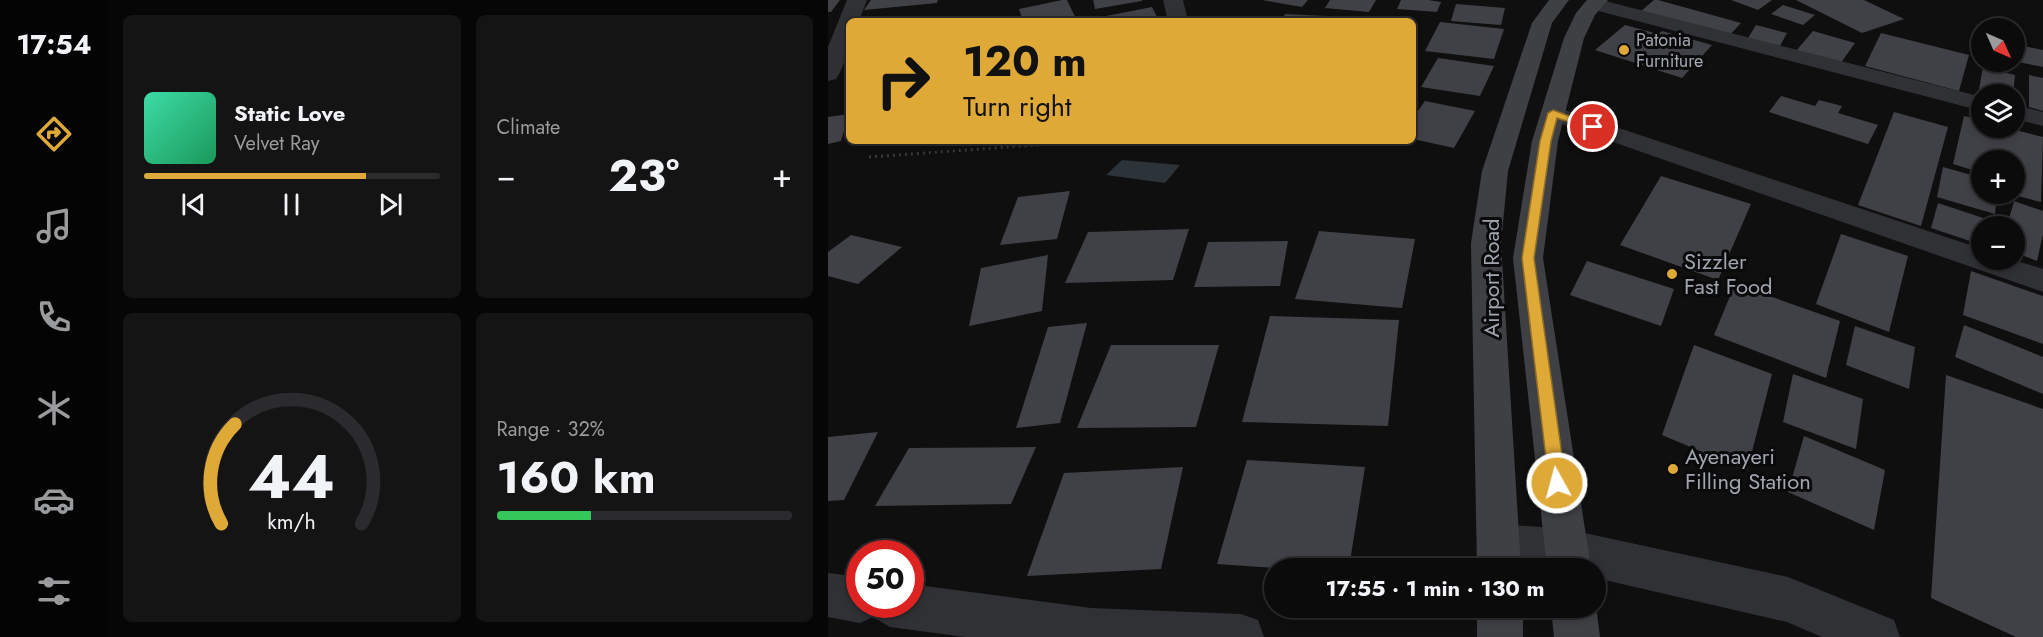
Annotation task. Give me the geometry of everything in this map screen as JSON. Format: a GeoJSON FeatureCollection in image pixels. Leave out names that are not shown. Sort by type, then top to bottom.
{"type":"FeatureCollection","features":[{"type":"Feature","properties":{"kind":"main road","name":"Airport Road"},"geometry":{"type":"LineString","coordinates":[[1499,557],[1486,243],[1495,171],[1542,23],[1559,0]]}},
{"type":"Feature","properties":{"kind":"main road","name":"Airport Road"},"geometry":{"type":"LineString","coordinates":[[1567,558],[1528,258],[1545,141],[1574,38],[1586,13],[1596,2]]}},
{"type":"Feature","properties":{"kind":"main road"},"geometry":{"type":"LineString","coordinates":[[1500,618],[1500,637]]}},
{"type":"Feature","properties":{"kind":"main road"},"geometry":{"type":"LineString","coordinates":[[1575,618],[1577,637]]}},
{"type":"Feature","properties":{"kind":"street"},"geometry":{"type":"LineString","coordinates":[[852,18],[857,0]]}},
{"type":"Feature","properties":{"kind":"street"},"geometry":{"type":"LineString","coordinates":[[1173,0],[1177,18]]}},
{"type":"Feature","properties":{"kind":"street"},"geometry":{"type":"LineString","coordinates":[[1596,2],[1971,101]]}},
{"type":"Feature","properties":{"kind":"street"},"geometry":{"type":"LineString","coordinates":[[828,74],[843,51]]}},
{"type":"Feature","properties":{"kind":"street"},"geometry":{"type":"LineString","coordinates":[[1553,113],[2043,281]]}},
{"type":"Feature","properties":{"kind":"street"},"geometry":{"type":"LineString","coordinates":[[2025,115],[2043,119]]}},
{"type":"Feature","properties":{"kind":"street"},"geometry":{"type":"LineString","coordinates":[[1499,557],[1533,558]]}},
{"type":"Feature","properties":{"kind":"street"},"geometry":{"type":"LineString","coordinates":[[1606,566],[1788,600],[1877,637]]}},
{"type":"Feature","properties":{"kind":"street"},"geometry":{"type":"LineString","coordinates":[[828,594],[846,597]]}},
{"type":"Feature","properties":{"kind":"street"},"geometry":{"type":"LineString","coordinates":[[924,609],[1091,631],[1241,637]]}},
{"type":"Feature","properties":{"kind":"path"},"geometry":{"type":"LineString","coordinates":[[869,157],[1051,144]]}},
{"type":"Feature","properties":{"kind":"shaded area"},"geometry":{"type":"Polygon","coordinates":[[[1122,160],[1180,165],[1165,183],[1106,175],[1122,160]]]}},
{"type":"Feature","properties":{"kind":"building"},"geometry":{"type":"Polygon","coordinates":[[[828,0],[840,0],[831,12],[828,12],[828,0]]]}},
{"type":"Feature","properties":{"kind":"building"},"geometry":{"type":"Polygon","coordinates":[[[871,0],[938,0],[937,3],[864,10],[871,0]]]}},
{"type":"Feature","properties":{"kind":"building"},"geometry":{"type":"Polygon","coordinates":[[[1067,0],[1076,18],[1022,18],[1019,9],[1067,0]]]}},
{"type":"Feature","properties":{"kind":"building"},"geometry":{"type":"Polygon","coordinates":[[[1093,0],[1142,0],[1142,1],[1095,9],[1093,0]]]}},
{"type":"Feature","properties":{"kind":"building"},"geometry":{"type":"Polygon","coordinates":[[[1262,0],[1308,0],[1302,7],[1262,0]]]}},
{"type":"Feature","properties":{"kind":"building"},"geometry":{"type":"Polygon","coordinates":[[[1330,0],[1376,0],[1369,12],[1325,8],[1330,0]]]}},
{"type":"Feature","properties":{"kind":"building"},"geometry":{"type":"Polygon","coordinates":[[[1401,0],[1441,2],[1437,12],[1397,9],[1401,0]]]}},
{"type":"Feature","properties":{"kind":"building"},"geometry":{"type":"Polygon","coordinates":[[[1654,0],[1741,23],[1728,37],[1640,12],[1654,0]]]}},
{"type":"Feature","properties":{"kind":"building"},"geometry":{"type":"Polygon","coordinates":[[[1731,0],[1772,0],[1758,10],[1731,0]]]}},
{"type":"Feature","properties":{"kind":"building"},"geometry":{"type":"Polygon","coordinates":[[[1796,0],[1864,0],[1904,19],[1862,33],[1796,0]]]}},
{"type":"Feature","properties":{"kind":"building"},"geometry":{"type":"Polygon","coordinates":[[[1456,4],[1505,8],[1501,25],[1451,21],[1456,4]]]}},
{"type":"Feature","properties":{"kind":"building"},"geometry":{"type":"Polygon","coordinates":[[[1783,5],[1815,15],[1803,25],[1771,14],[1783,5]]]}},
{"type":"Feature","properties":{"kind":"building"},"geometry":{"type":"Polygon","coordinates":[[[1152,7],[1158,18],[1096,18],[1152,7]]]}},
{"type":"Feature","properties":{"kind":"building"},"geometry":{"type":"Polygon","coordinates":[[[1285,14],[1325,16],[1324,18],[1283,18],[1285,14]]]}},
{"type":"Feature","properties":{"kind":"building"},"geometry":{"type":"Polygon","coordinates":[[[1348,16],[1375,18],[1347,18],[1348,16]]]}},
{"type":"Feature","properties":{"kind":"building"},"geometry":{"type":"Polygon","coordinates":[[[1440,22],[1504,29],[1494,59],[1425,51],[1440,22]]]}},
{"type":"Feature","properties":{"kind":"building"},"geometry":{"type":"Polygon","coordinates":[[[1625,25],[1658,34],[1662,31],[1712,45],[1682,78],[1595,50],[1625,25]]]}},
{"type":"Feature","properties":{"kind":"building"},"geometry":{"type":"Polygon","coordinates":[[[1756,25],[1787,33],[1779,48],[1747,40],[1756,25]]]}},
{"type":"Feature","properties":{"kind":"building"},"geometry":{"type":"Polygon","coordinates":[[[1813,31],[1855,43],[1840,64],[1796,51],[1813,31]]]}},
{"type":"Feature","properties":{"kind":"building"},"geometry":{"type":"Polygon","coordinates":[[[1881,33],[1969,55],[1959,91],[1865,66],[1881,33]]]}},
{"type":"Feature","properties":{"kind":"building"},"geometry":{"type":"Polygon","coordinates":[[[2025,46],[2043,50],[2043,67],[2025,63],[2025,46]]]}},
{"type":"Feature","properties":{"kind":"building"},"geometry":{"type":"Polygon","coordinates":[[[1438,58],[1494,66],[1480,96],[1421,87],[1438,58]]]}},
{"type":"Feature","properties":{"kind":"building"},"geometry":{"type":"Polygon","coordinates":[[[1982,72],[2003,72],[2015,75],[2014,84],[1980,84],[1982,72]]]}},
{"type":"Feature","properties":{"kind":"building"},"geometry":{"type":"Polygon","coordinates":[[[2029,75],[2043,78],[2043,111],[2029,107],[2029,75]]]}},
{"type":"Feature","properties":{"kind":"building"},"geometry":{"type":"Polygon","coordinates":[[[1781,96],[1815,106],[1819,100],[1842,106],[1838,113],[1878,125],[1868,144],[1769,112],[1781,96]]]}},
{"type":"Feature","properties":{"kind":"building"},"geometry":{"type":"Polygon","coordinates":[[[1425,101],[1475,111],[1454,148],[1416,140],[1416,114],[1425,101]]]}},
{"type":"Feature","properties":{"kind":"building"},"geometry":{"type":"Polygon","coordinates":[[[1894,112],[1948,127],[1921,226],[1858,205],[1894,112]]]}},
{"type":"Feature","properties":{"kind":"building"},"geometry":{"type":"Polygon","coordinates":[[[846,114],[841,141],[828,144],[828,117],[846,114]]]}},
{"type":"Feature","properties":{"kind":"building"},"geometry":{"type":"Polygon","coordinates":[[[1964,116],[1971,118],[1971,138],[2025,138],[2025,132],[2043,137],[2041,202],[2025,198],[2025,150],[1971,150],[1971,170],[1953,164],[1964,116]]]}},
{"type":"Feature","properties":{"kind":"building"},"geometry":{"type":"Polygon","coordinates":[[[1943,167],[1971,175],[1971,204],[1996,204],[1995,214],[1937,197],[1943,167]]]}},
{"type":"Feature","properties":{"kind":"building"},"geometry":{"type":"Polygon","coordinates":[[[1661,176],[1751,204],[1718,280],[1620,245],[1661,176]]]}},
{"type":"Feature","properties":{"kind":"building"},"geometry":{"type":"Polygon","coordinates":[[[1070,191],[1057,239],[1000,245],[1018,197],[1070,191]]]}},
{"type":"Feature","properties":{"kind":"building"},"geometry":{"type":"Polygon","coordinates":[[[1938,203],[1977,216],[1971,216],[1971,241],[1931,228],[1938,203]]]}},
{"type":"Feature","properties":{"kind":"building"},"geometry":{"type":"Polygon","coordinates":[[[2013,204],[2023,204],[2043,211],[2043,234],[2037,261],[2025,256],[2025,216],[2010,216],[2013,204]]]}},
{"type":"Feature","properties":{"kind":"building"},"geometry":{"type":"Polygon","coordinates":[[[1189,229],[1173,280],[1065,283],[1088,232],[1189,229]]]}},
{"type":"Feature","properties":{"kind":"building"},"geometry":{"type":"Polygon","coordinates":[[[1319,231],[1415,239],[1402,308],[1295,299],[1319,231]]]}},
{"type":"Feature","properties":{"kind":"building"},"geometry":{"type":"Polygon","coordinates":[[[1841,234],[1908,256],[1889,332],[1816,304],[1841,234]]]}},
{"type":"Feature","properties":{"kind":"building"},"geometry":{"type":"Polygon","coordinates":[[[851,235],[902,247],[858,284],[828,276],[828,252],[851,235]]]}},
{"type":"Feature","properties":{"kind":"building"},"geometry":{"type":"Polygon","coordinates":[[[1288,241],[1280,286],[1194,287],[1208,242],[1288,241]]]}},
{"type":"Feature","properties":{"kind":"building"},"geometry":{"type":"Polygon","coordinates":[[[1048,255],[1042,311],[969,326],[981,268],[1048,255]]]}},
{"type":"Feature","properties":{"kind":"building"},"geometry":{"type":"Polygon","coordinates":[[[1587,261],[1674,289],[1661,326],[1570,295],[1587,261]]]}},
{"type":"Feature","properties":{"kind":"building"},"geometry":{"type":"Polygon","coordinates":[[[1971,271],[2043,296],[2043,344],[1963,315],[1971,271]]]}},
{"type":"Feature","properties":{"kind":"building"},"geometry":{"type":"Polygon","coordinates":[[[1735,284],[1840,321],[1826,378],[1714,335],[1735,284]]]}},
{"type":"Feature","properties":{"kind":"building"},"geometry":{"type":"Polygon","coordinates":[[[1270,316],[1399,320],[1388,426],[1242,422],[1270,316]]]}},
{"type":"Feature","properties":{"kind":"building"},"geometry":{"type":"Polygon","coordinates":[[[1087,323],[1060,423],[1016,428],[1048,327],[1087,323]]]}},
{"type":"Feature","properties":{"kind":"building"},"geometry":{"type":"Polygon","coordinates":[[[1964,325],[2043,357],[2043,394],[1955,357],[1964,325]]]}},
{"type":"Feature","properties":{"kind":"building"},"geometry":{"type":"Polygon","coordinates":[[[1855,326],[1915,347],[1909,389],[1846,365],[1855,326]]]}},
{"type":"Feature","properties":{"kind":"building"},"geometry":{"type":"Polygon","coordinates":[[[1111,345],[1219,345],[1196,427],[1077,428],[1111,345]]]}},
{"type":"Feature","properties":{"kind":"building"},"geometry":{"type":"Polygon","coordinates":[[[1694,345],[1772,374],[1747,471],[1662,435],[1694,345]]]}},
{"type":"Feature","properties":{"kind":"building"},"geometry":{"type":"Polygon","coordinates":[[[1793,374],[1863,399],[1856,449],[1783,422],[1793,374]]]}},
{"type":"Feature","properties":{"kind":"building"},"geometry":{"type":"Polygon","coordinates":[[[1946,375],[2043,409],[2043,637],[2016,637],[1931,598],[1946,375]]]}},
{"type":"Feature","properties":{"kind":"building"},"geometry":{"type":"Polygon","coordinates":[[[878,432],[844,500],[828,501],[828,437],[878,432]]]}},
{"type":"Feature","properties":{"kind":"building"},"geometry":{"type":"Polygon","coordinates":[[[1804,436],[1885,470],[1874,530],[1788,492],[1804,436]]]}},
{"type":"Feature","properties":{"kind":"building"},"geometry":{"type":"Polygon","coordinates":[[[1036,447],[1011,504],[875,506],[909,448],[1036,447]]]}},
{"type":"Feature","properties":{"kind":"building"},"geometry":{"type":"Polygon","coordinates":[[[1247,460],[1365,467],[1351,558],[1264,558],[1264,567],[1217,564],[1247,460]]]}},
{"type":"Feature","properties":{"kind":"building"},"geometry":{"type":"Polygon","coordinates":[[[1183,467],[1161,569],[1027,576],[1064,473],[1183,467]]]}},
{"type":"Feature","properties":{"kind":"place","name":"Patonia Furniture"},"geometry":{"type":"Point","coordinates":[1624,50]}},
{"type":"Feature","properties":{"kind":"place","name":"Sizzler Fast Food"},"geometry":{"type":"Point","coordinates":[1672,274]}},
{"type":"Feature","properties":{"kind":"place","name":"Ayenayeri Filling Station"},"geometry":{"type":"Point","coordinates":[1673,469]}},
{"type":"Feature","properties":{"kind":"route"},"geometry":{"type":"LineString","coordinates":[[1557,483],[1528,258],[1545,141],[1553,113],[1593,127]]}}]}
